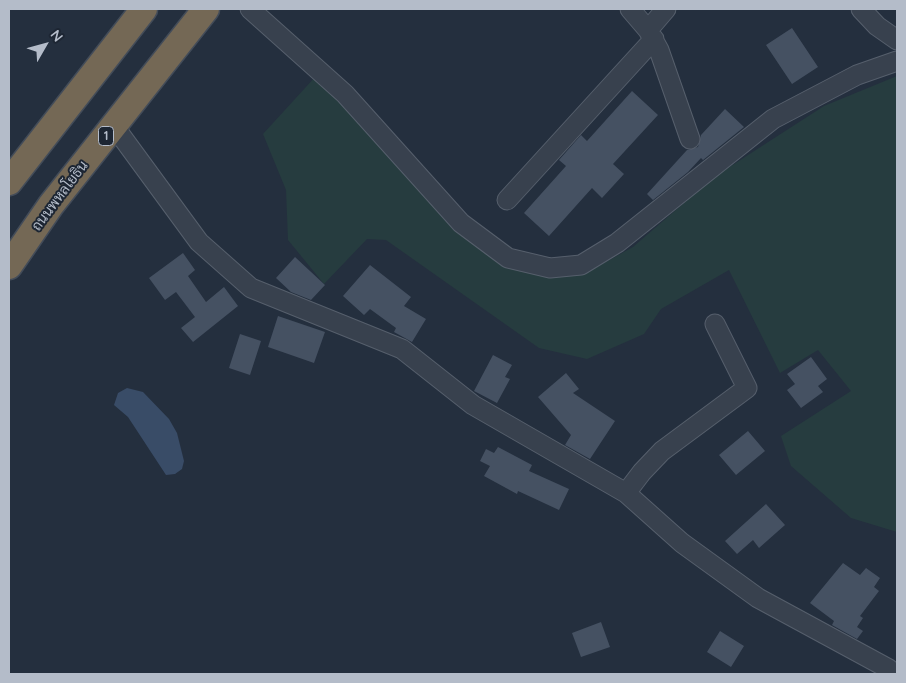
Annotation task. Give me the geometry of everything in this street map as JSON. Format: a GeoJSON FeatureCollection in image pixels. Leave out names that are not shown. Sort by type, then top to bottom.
{"type":"FeatureCollection","features":[{"type":"Feature","properties":{"kind":"highway"},"geometry":{"type":"LineString","coordinates":[[9,182],[144,9]]}},
{"type":"Feature","properties":{"kind":"highway","name":"ถนนพหลโยธิน"},"geometry":{"type":"LineString","coordinates":[[9,266],[51,206],[206,9]]}},
{"type":"Feature","properties":{"kind":"street"},"geometry":{"type":"LineString","coordinates":[[250,9],[345,94],[461,223],[508,258],[550,268],[581,265],[617,243],[773,119],[857,75],[897,61]]}},
{"type":"Feature","properties":{"kind":"street"},"geometry":{"type":"LineString","coordinates":[[630,9],[651,35],[690,139]]}},
{"type":"Feature","properties":{"kind":"street"},"geometry":{"type":"LineString","coordinates":[[507,200],[651,35],[666,9]]}},
{"type":"Feature","properties":{"kind":"street"},"geometry":{"type":"LineString","coordinates":[[861,9],[877,26],[897,40]]}},
{"type":"Feature","properties":{"kind":"street"},"geometry":{"type":"LineString","coordinates":[[114,126],[199,242],[251,288],[402,348],[473,405],[626,493],[682,543],[758,598],[889,670]]}},
{"type":"Feature","properties":{"kind":"street"},"geometry":{"type":"LineString","coordinates":[[626,493],[642,472],[662,451],[747,388],[716,324]]}},
{"type":"Feature","properties":{"kind":"green space"},"geometry":{"type":"Polygon","coordinates":[[[316,76],[456,230],[550,276],[584,274],[633,247],[714,177],[824,106],[897,76],[897,532],[851,518],[791,466],[781,436],[851,391],[818,350],[780,373],[729,270],[661,309],[644,334],[587,359],[539,348],[386,240],[367,239],[324,284],[288,240],[286,190],[263,134],[316,76]]]}},
{"type":"Feature","properties":{"kind":"water"},"geometry":{"type":"Polygon","coordinates":[[[127,388],[143,392],[169,419],[177,433],[184,461],[182,469],[175,474],[166,475],[128,417],[114,405],[118,393],[127,388]]]}},
{"type":"Feature","properties":{"kind":"building"},"geometry":{"type":"Polygon","coordinates":[[[792,28],[818,67],[792,84],[766,45],[792,28]]]}},
{"type":"Feature","properties":{"kind":"building"},"geometry":{"type":"Polygon","coordinates":[[[632,91],[658,115],[613,164],[624,174],[602,198],[592,188],[549,236],[524,213],[566,166],[559,160],[581,135],[587,141],[632,91]]]}},
{"type":"Feature","properties":{"kind":"building"},"geometry":{"type":"Polygon","coordinates":[[[725,109],[744,127],[703,160],[701,158],[688,172],[653,200],[647,194],[687,150],[698,147],[701,135],[725,109]]]}},
{"type":"Feature","properties":{"kind":"building"},"geometry":{"type":"Polygon","coordinates":[[[183,253],[195,270],[188,276],[206,302],[224,287],[238,306],[193,342],[181,328],[195,317],[176,292],[165,300],[149,278],[183,253]]]}},
{"type":"Feature","properties":{"kind":"building"},"geometry":{"type":"Polygon","coordinates":[[[295,257],[325,285],[311,300],[291,292],[276,278],[295,257]]]}},
{"type":"Feature","properties":{"kind":"building"},"geometry":{"type":"Polygon","coordinates":[[[370,265],[411,297],[404,306],[426,319],[412,342],[394,332],[396,328],[370,309],[364,315],[343,296],[370,265]]]}},
{"type":"Feature","properties":{"kind":"building"},"geometry":{"type":"Polygon","coordinates":[[[278,316],[325,332],[314,363],[268,347],[278,316]]]}},
{"type":"Feature","properties":{"kind":"building"},"geometry":{"type":"Polygon","coordinates":[[[240,334],[261,341],[250,375],[229,368],[240,334]]]}},
{"type":"Feature","properties":{"kind":"building"},"geometry":{"type":"Polygon","coordinates":[[[493,355],[512,365],[505,377],[510,379],[497,403],[474,391],[493,355]]]}},
{"type":"Feature","properties":{"kind":"building"},"geometry":{"type":"Polygon","coordinates":[[[811,357],[827,379],[818,386],[823,392],[801,408],[787,390],[795,384],[787,374],[811,357]]]}},
{"type":"Feature","properties":{"kind":"building"},"geometry":{"type":"Polygon","coordinates":[[[566,373],[579,389],[573,393],[615,421],[590,459],[565,445],[571,435],[538,397],[566,373]]]}},
{"type":"Feature","properties":{"kind":"building"},"geometry":{"type":"Polygon","coordinates":[[[748,431],[765,451],[736,475],[719,455],[748,431]]]}},
{"type":"Feature","properties":{"kind":"building"},"geometry":{"type":"Polygon","coordinates":[[[498,447],[532,465],[529,471],[569,489],[559,510],[518,491],[517,494],[484,476],[490,466],[480,461],[486,449],[494,453],[498,447]]]}},
{"type":"Feature","properties":{"kind":"building"},"geometry":{"type":"Polygon","coordinates":[[[766,504],[785,525],[759,548],[753,540],[737,554],[725,541],[766,504]]]}},
{"type":"Feature","properties":{"kind":"building"},"geometry":{"type":"Polygon","coordinates":[[[843,563],[860,575],[866,568],[880,578],[874,587],[879,591],[860,616],[863,618],[857,627],[863,631],[857,639],[832,625],[834,621],[810,603],[843,563]]]}},
{"type":"Feature","properties":{"kind":"building"},"geometry":{"type":"Polygon","coordinates":[[[601,622],[610,647],[581,657],[572,633],[601,622]]]}},
{"type":"Feature","properties":{"kind":"building"},"geometry":{"type":"Polygon","coordinates":[[[720,631],[744,646],[731,667],[707,652],[720,631]]]}}]}
